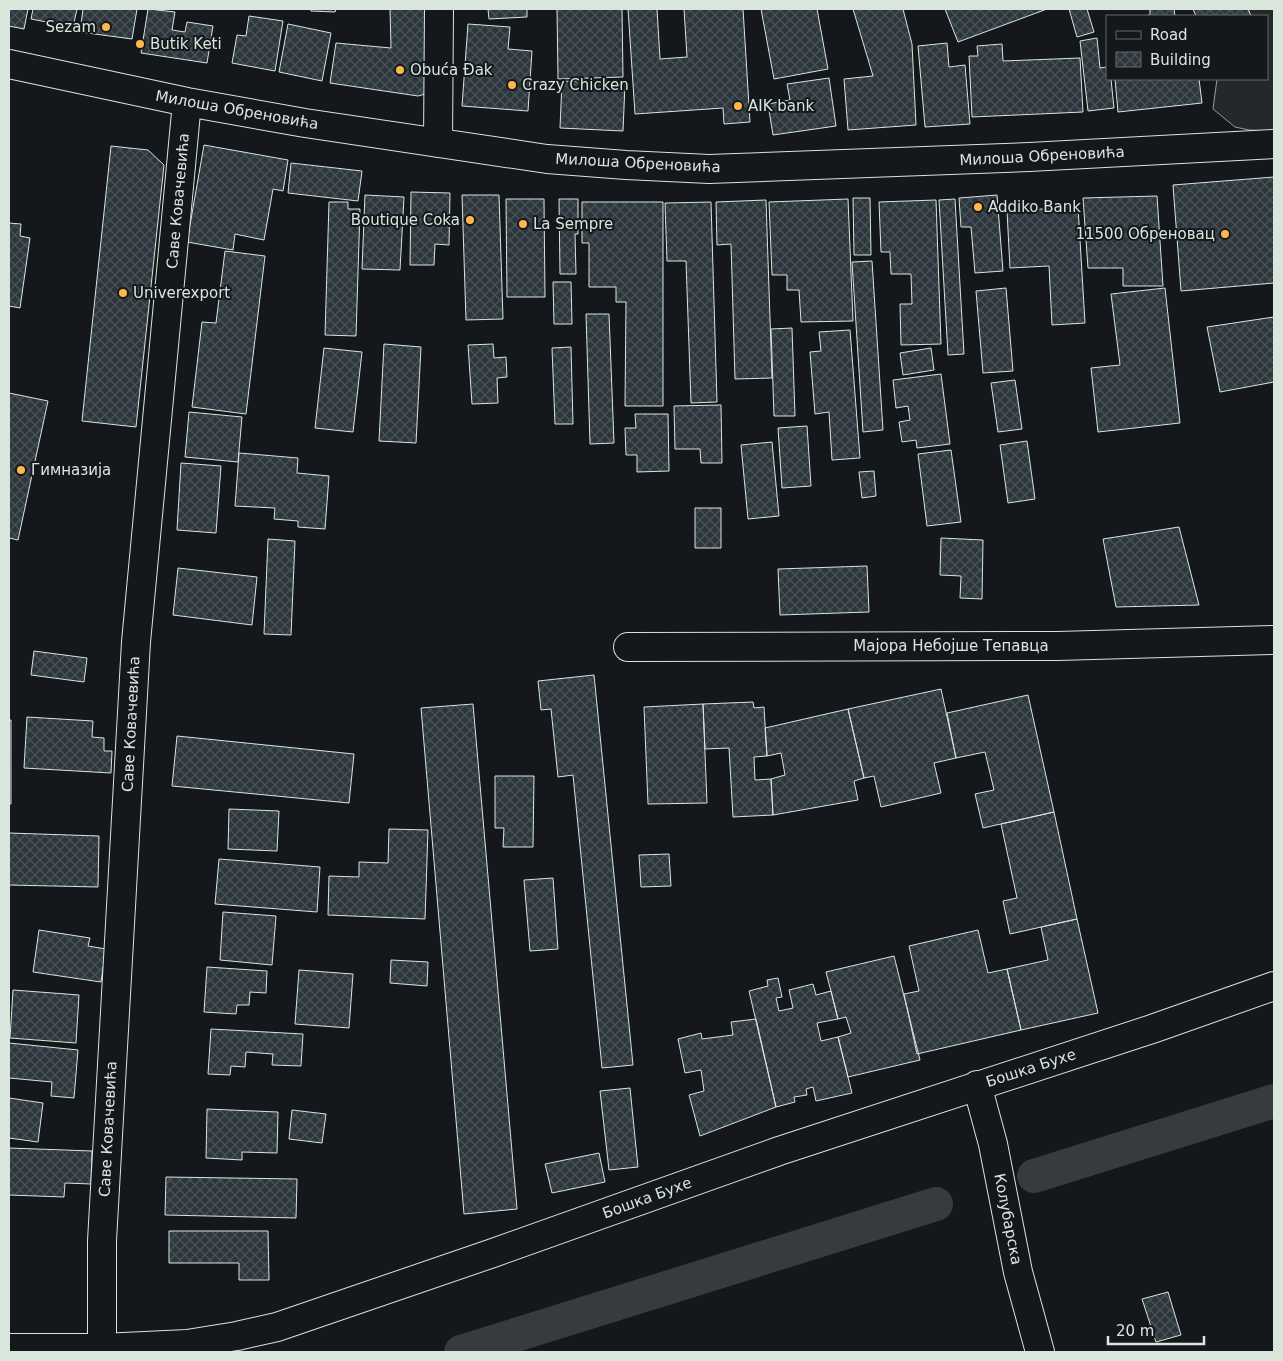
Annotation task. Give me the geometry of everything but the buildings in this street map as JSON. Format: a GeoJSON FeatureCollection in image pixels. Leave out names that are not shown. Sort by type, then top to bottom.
{"type":"FeatureCollection","features":[{"type":"Feature","properties":{"kind":"street"},"geometry":{"type":"LineString","coordinates":[[438,143],[439,9]]}},
{"type":"Feature","properties":{"kind":"street","name":"Милоша Обреновића"},"geometry":{"type":"LineString","coordinates":[[9,64],[187,102],[305,123],[547,158],[626,165],[709,169],[1029,157],[1274,144]]}},
{"type":"Feature","properties":{"kind":"street","name":"Саве Ковачевића"},"geometry":{"type":"LineString","coordinates":[[102,1348],[102,1241],[136,642],[187,102]]}},
{"type":"Feature","properties":{"kind":"street","name":"Мајора Небојше Тепавца"},"geometry":{"type":"LineString","coordinates":[[628,647],[1057,646],[1274,640]]}},
{"type":"Feature","properties":{"kind":"street","name":"Бошка Бухе"},"geometry":{"type":"LineString","coordinates":[[9,1348],[102,1348],[187,1344],[277,1327],[780,1151],[1152,1029],[1274,986]]}},
{"type":"Feature","properties":{"kind":"street","name":"Колубарска"},"geometry":{"type":"LineString","coordinates":[[977,1085],[993,1144],[1018,1272],[1040,1352]]}},
{"type":"Feature","properties":{"kind":"shaded area"},"geometry":{"type":"Polygon","coordinates":[[[1248,9],[1274,9],[1274,131],[1249,130],[1235,127],[1213,109],[1217,80],[1268,80],[1268,15],[1251,15],[1248,9]]]}},
{"type":"Feature","properties":{"kind":"waterway"},"geometry":{"type":"LineString","coordinates":[[1034,1176],[1274,1101]]}},
{"type":"Feature","properties":{"kind":"waterway"},"geometry":{"type":"LineString","coordinates":[[461,1352],[936,1204]]}},
{"type":"Feature","properties":{"kind":"place","name":"Sezam"},"geometry":{"type":"Point","coordinates":[106,27]}},
{"type":"Feature","properties":{"kind":"place","name":"Butik Keti"},"geometry":{"type":"Point","coordinates":[140,44]}},
{"type":"Feature","properties":{"kind":"place","name":"Obuća Đak"},"geometry":{"type":"Point","coordinates":[400,70]}},
{"type":"Feature","properties":{"kind":"place","name":"Crazy Chicken"},"geometry":{"type":"Point","coordinates":[512,85]}},
{"type":"Feature","properties":{"kind":"place","name":"AIK bank"},"geometry":{"type":"Point","coordinates":[738,106]}},
{"type":"Feature","properties":{"kind":"place","name":"Addiko Bank"},"geometry":{"type":"Point","coordinates":[978,207]}},
{"type":"Feature","properties":{"kind":"place","name":"Boutique Coka"},"geometry":{"type":"Point","coordinates":[470,220]}},
{"type":"Feature","properties":{"kind":"place","name":"La Sempre"},"geometry":{"type":"Point","coordinates":[523,224]}},
{"type":"Feature","properties":{"kind":"place","name":"11500 Обреновац"},"geometry":{"type":"Point","coordinates":[1225,234]}},
{"type":"Feature","properties":{"kind":"place","name":"Univerexport"},"geometry":{"type":"Point","coordinates":[123,293]}},
{"type":"Feature","properties":{"kind":"place","name":"Гимназија"},"geometry":{"type":"Point","coordinates":[21,470]}}]}
